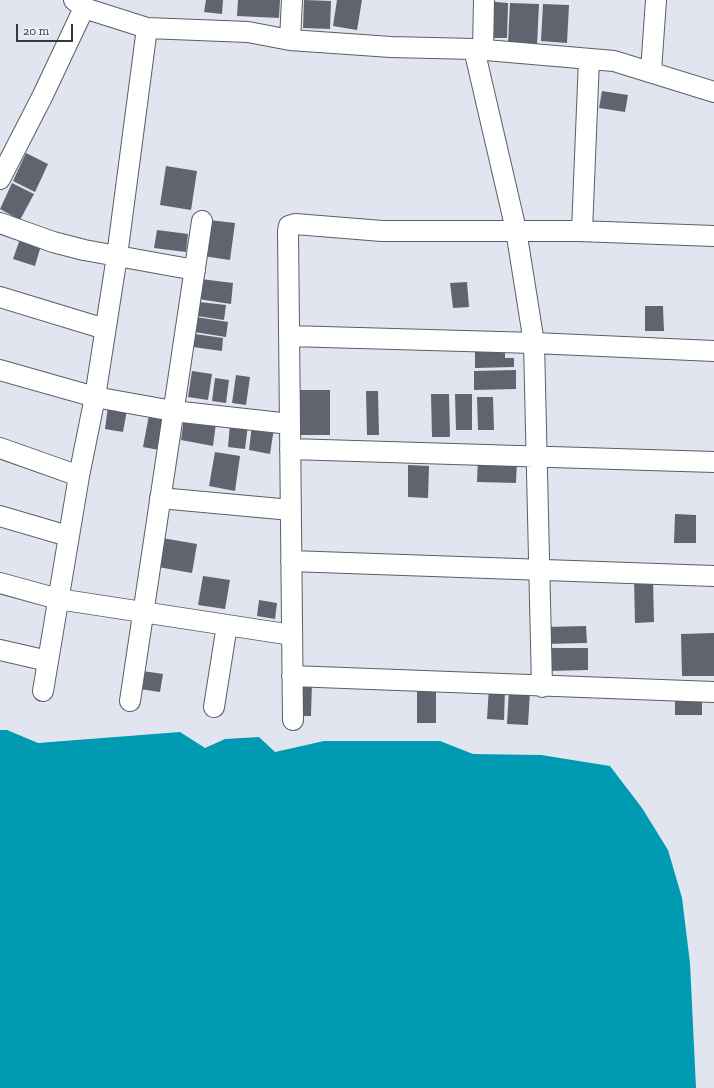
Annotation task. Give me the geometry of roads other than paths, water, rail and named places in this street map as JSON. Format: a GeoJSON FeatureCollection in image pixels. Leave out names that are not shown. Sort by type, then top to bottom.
{"type":"FeatureCollection","features":[{"type":"Feature","properties":{"kind":"street"},"geometry":{"type":"LineString","coordinates":[[290,40],[292,0]]}},
{"type":"Feature","properties":{"kind":"street"},"geometry":{"type":"LineString","coordinates":[[484,0],[479,50],[516,230],[534,343],[542,687]]}},
{"type":"Feature","properties":{"kind":"street"},"geometry":{"type":"LineString","coordinates":[[651,71],[656,0]]}},
{"type":"Feature","properties":{"kind":"street"},"geometry":{"type":"LineString","coordinates":[[0,179],[43,95],[79,4],[147,28],[248,32],[290,40],[391,47],[479,50],[614,60],[714,92]]}},
{"type":"Feature","properties":{"kind":"street"},"geometry":{"type":"LineString","coordinates":[[43,691],[78,476],[95,397],[117,256],[147,28]]}},
{"type":"Feature","properties":{"kind":"street"},"geometry":{"type":"LineString","coordinates":[[582,231],[589,59]]}},
{"type":"Feature","properties":{"kind":"street"},"geometry":{"type":"LineString","coordinates":[[130,701],[202,221]]}},
{"type":"Feature","properties":{"kind":"street"},"geometry":{"type":"LineString","coordinates":[[0,223],[53,242],[117,256],[194,270]]}},
{"type":"Feature","properties":{"kind":"street"},"geometry":{"type":"LineString","coordinates":[[293,720],[288,231],[290,226],[295,224],[382,230],[582,231],[714,236]]}},
{"type":"Feature","properties":{"kind":"street"},"geometry":{"type":"LineString","coordinates":[[0,297],[105,329]]}},
{"type":"Feature","properties":{"kind":"street"},"geometry":{"type":"LineString","coordinates":[[289,336],[534,343],[714,351]]}},
{"type":"Feature","properties":{"kind":"street"},"geometry":{"type":"LineString","coordinates":[[0,370],[95,397],[173,411],[290,424]]}},
{"type":"Feature","properties":{"kind":"street"},"geometry":{"type":"LineString","coordinates":[[0,448],[78,476]]}},
{"type":"Feature","properties":{"kind":"street"},"geometry":{"type":"LineString","coordinates":[[290,449],[537,458],[714,462]]}},
{"type":"Feature","properties":{"kind":"street"},"geometry":{"type":"LineString","coordinates":[[160,498],[291,510]]}},
{"type":"Feature","properties":{"kind":"street"},"geometry":{"type":"LineString","coordinates":[[0,516],[68,536]]}},
{"type":"Feature","properties":{"kind":"street"},"geometry":{"type":"LineString","coordinates":[[291,561],[539,571],[714,576]]}},
{"type":"Feature","properties":{"kind":"street"},"geometry":{"type":"LineString","coordinates":[[0,583],[58,599],[292,635]]}},
{"type":"Feature","properties":{"kind":"street"},"geometry":{"type":"LineString","coordinates":[[214,707],[227,625]]}},
{"type":"Feature","properties":{"kind":"street"},"geometry":{"type":"LineString","coordinates":[[0,650],[48,661]]}},
{"type":"Feature","properties":{"kind":"street"},"geometry":{"type":"LineString","coordinates":[[292,676],[542,687],[714,692]]}},
{"type":"Feature","properties":{"kind":"water"},"geometry":{"type":"Polygon","coordinates":[[[0,730],[7,730],[38,743],[180,732],[205,748],[225,739],[259,737],[275,752],[324,741],[440,741],[473,754],[541,755],[610,766],[642,808],[668,850],[682,898],[690,963],[696,1088],[0,1088],[0,730]]]}}]}
